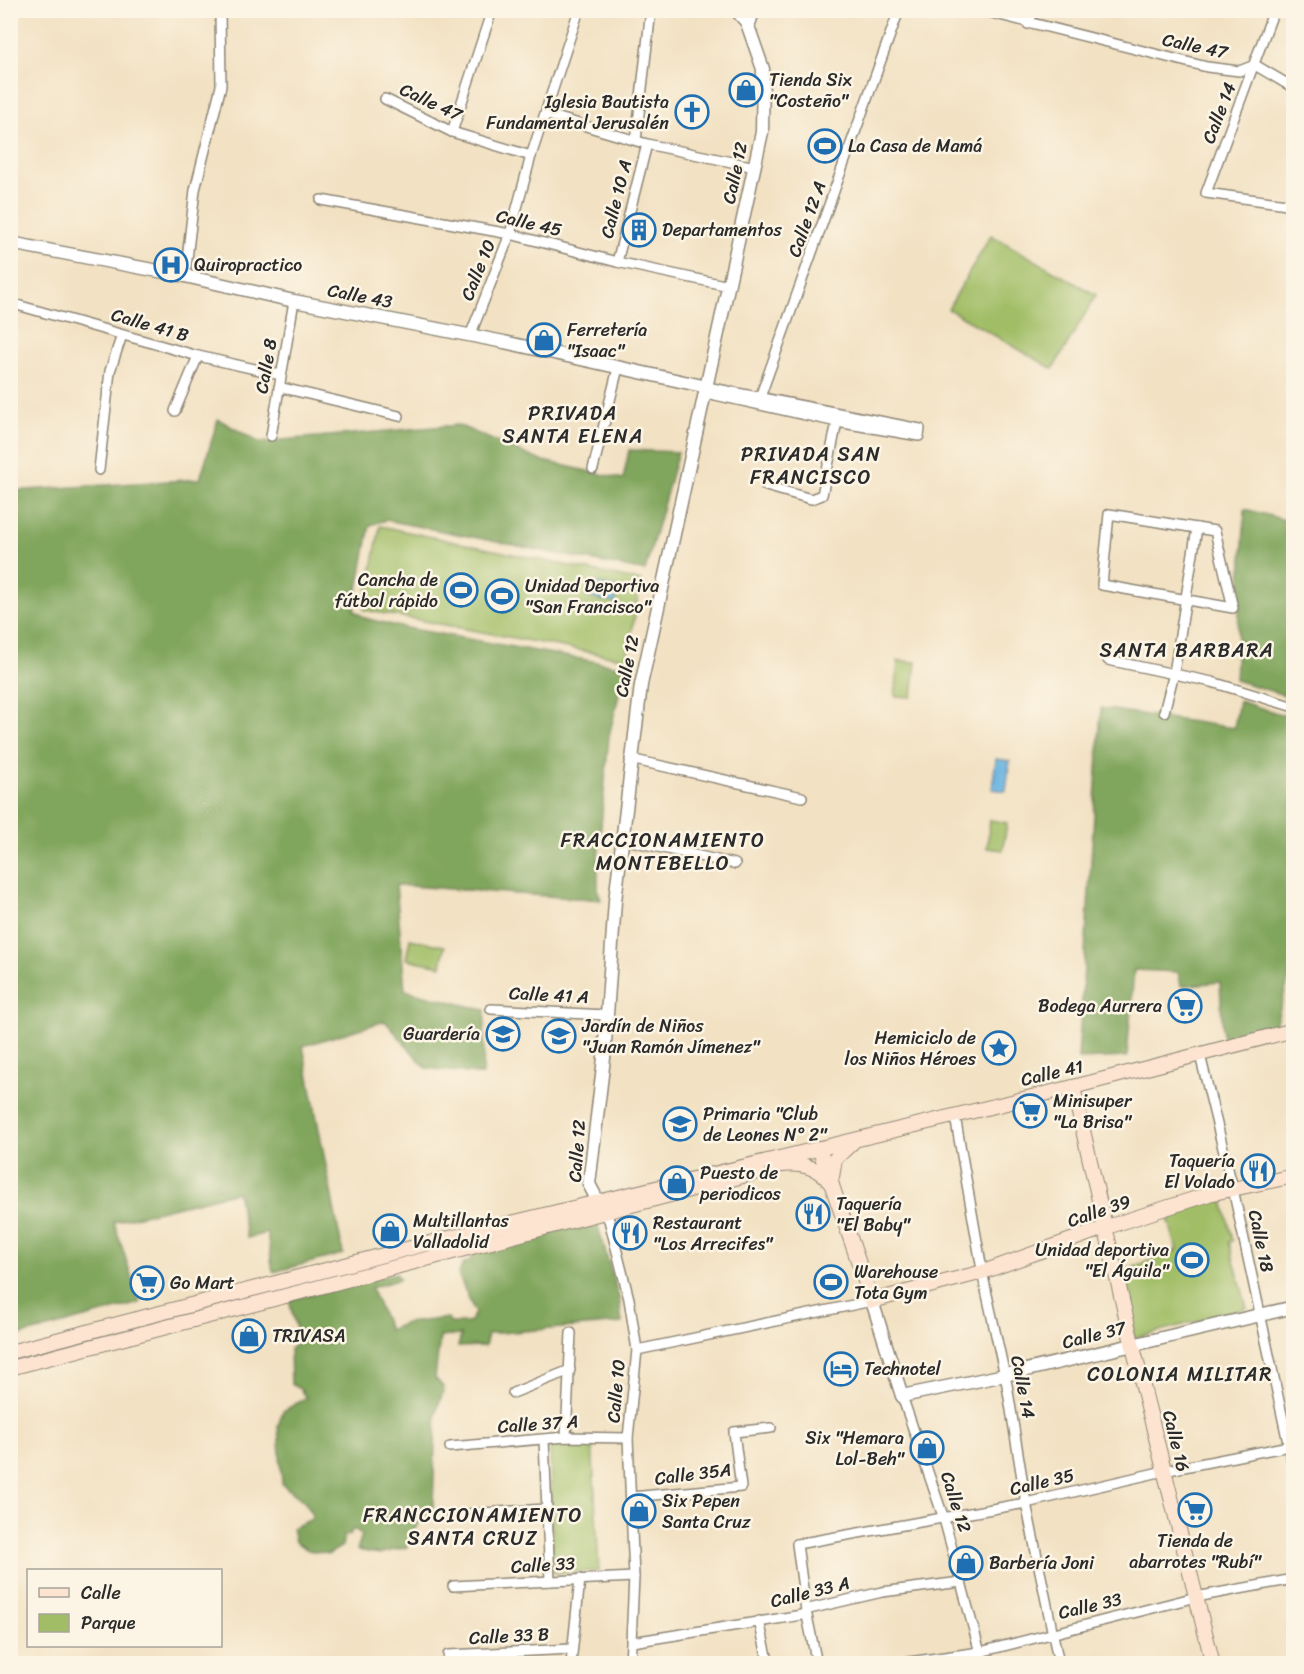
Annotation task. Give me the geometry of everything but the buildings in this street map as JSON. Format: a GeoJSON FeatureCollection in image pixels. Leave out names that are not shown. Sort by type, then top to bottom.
{"type":"FeatureCollection","features":[{"type":"Feature","properties":{"kind":"main road","name":"Calle 41"},"geometry":{"type":"LineString","coordinates":[[601,1207],[819,1148],[1073,1087],[1293,1030]]}},
{"type":"Feature","properties":{"kind":"main road","name":"Calle 16"},"geometry":{"type":"LineString","coordinates":[[1073,1087],[1133,1344],[1213,1664]]}},
{"type":"Feature","properties":{"kind":"main road"},"geometry":{"type":"LineString","coordinates":[[832,1185],[835,1159],[843,1148],[861,1139]]}},
{"type":"Feature","properties":{"kind":"main road","name":"Calle 12"},"geometry":{"type":"LineString","coordinates":[[819,1148],[872,1301]]}},
{"type":"Feature","properties":{"kind":"main road"},"geometry":{"type":"LineString","coordinates":[[10,1352],[449,1238],[601,1207],[790,1164],[813,1168],[826,1176],[832,1185]]}},
{"type":"Feature","properties":{"kind":"main road","name":"Calle 39"},"geometry":{"type":"LineString","coordinates":[[872,1301],[983,1272],[1107,1227],[1233,1189],[1293,1176]]}},
{"type":"Feature","properties":{"kind":"main road"},"geometry":{"type":"LineString","coordinates":[[10,1368],[453,1254],[601,1207]]}},
{"type":"Feature","properties":{"kind":"main road"},"geometry":{"type":"LineString","coordinates":[[449,1238],[453,1254]]}},
{"type":"Feature","properties":{"kind":"street"},"geometry":{"type":"LineString","coordinates":[[185,276],[195,190],[221,86],[220,10]]}},
{"type":"Feature","properties":{"kind":"street"},"geometry":{"type":"LineString","coordinates":[[452,132],[492,10]]}},
{"type":"Feature","properties":{"kind":"street","name":"Calle 10"},"geometry":{"type":"LineString","coordinates":[[470,336],[510,234],[531,156],[579,10]]}},
{"type":"Feature","properties":{"kind":"street","name":"Calle 10 A"},"geometry":{"type":"LineString","coordinates":[[636,140],[651,10]]}},
{"type":"Feature","properties":{"kind":"street","name":"Calle 12"},"geometry":{"type":"LineString","coordinates":[[601,1207],[589,1184],[630,759],[646,658],[762,132],[763,69],[748,26],[734,10]]}},
{"type":"Feature","properties":{"kind":"street"},"geometry":{"type":"LineString","coordinates":[[748,26],[754,10]]}},
{"type":"Feature","properties":{"kind":"street","name":"Calle 12 A"},"geometry":{"type":"LineString","coordinates":[[759,400],[899,10]]}},
{"type":"Feature","properties":{"kind":"street","name":"Calle 47"},"geometry":{"type":"LineString","coordinates":[[980,10],[1028,24],[1207,67],[1239,71],[1253,69]]}},
{"type":"Feature","properties":{"kind":"street"},"geometry":{"type":"LineString","coordinates":[[1028,24],[1034,10]]}},
{"type":"Feature","properties":{"kind":"street","name":"Calle 14"},"geometry":{"type":"LineString","coordinates":[[1274,10],[1206,193],[1293,205]]}},
{"type":"Feature","properties":{"kind":"street"},"geometry":{"type":"LineString","coordinates":[[1253,69],[1293,88]]}},
{"type":"Feature","properties":{"kind":"street","name":"Calle 47"},"geometry":{"type":"LineString","coordinates":[[385,99],[452,132],[531,156]]}},
{"type":"Feature","properties":{"kind":"street"},"geometry":{"type":"LineString","coordinates":[[544,114],[647,144],[755,167]]}},
{"type":"Feature","properties":{"kind":"street","name":"Calle 10 A"},"geometry":{"type":"LineString","coordinates":[[618,262],[647,144]]}},
{"type":"Feature","properties":{"kind":"street","name":"Calle 45"},"geometry":{"type":"LineString","coordinates":[[321,200],[510,234],[618,262],[729,286]]}},
{"type":"Feature","properties":{"kind":"street","name":"Calle 43"},"geometry":{"type":"LineString","coordinates":[[10,243],[185,276],[294,301],[618,368],[705,389]]}},
{"type":"Feature","properties":{"kind":"street","name":"Calle 8"},"geometry":{"type":"LineString","coordinates":[[271,436],[294,301]]}},
{"type":"Feature","properties":{"kind":"street","name":"Calle 41 B"},"geometry":{"type":"LineString","coordinates":[[10,303],[198,356],[281,375]]}},
{"type":"Feature","properties":{"kind":"street"},"geometry":{"type":"LineString","coordinates":[[99,470],[110,371],[122,335]]}},
{"type":"Feature","properties":{"kind":"street"},"geometry":{"type":"LineString","coordinates":[[175,411],[198,356]]}},
{"type":"Feature","properties":{"kind":"street"},"geometry":{"type":"LineString","coordinates":[[593,470],[618,368]]}},
{"type":"Feature","properties":{"kind":"street"},"geometry":{"type":"LineString","coordinates":[[279,387],[399,416]]}},
{"type":"Feature","properties":{"kind":"street"},"geometry":{"type":"LineString","coordinates":[[705,389],[919,436],[920,429],[838,418]]}},
{"type":"Feature","properties":{"kind":"street"},"geometry":{"type":"LineString","coordinates":[[766,486],[811,499],[822,495],[838,418]]}},
{"type":"Feature","properties":{"kind":"street"},"geometry":{"type":"LineString","coordinates":[[1109,514],[1215,531],[1233,608],[1186,600],[1102,585],[1109,514]]}},
{"type":"Feature","properties":{"kind":"street"},"geometry":{"type":"LineString","coordinates":[[1164,712],[1174,673],[1197,528]]}},
{"type":"Feature","properties":{"kind":"street"},"geometry":{"type":"LineString","coordinates":[[1108,660],[1174,673],[1293,707]]}},
{"type":"Feature","properties":{"kind":"street"},"geometry":{"type":"LineString","coordinates":[[630,759],[802,797]]}},
{"type":"Feature","properties":{"kind":"street"},"geometry":{"type":"LineString","coordinates":[[622,839],[735,864]]}},
{"type":"Feature","properties":{"kind":"street","name":"Calle 41 A"},"geometry":{"type":"LineString","coordinates":[[491,1009],[606,1015]]}},
{"type":"Feature","properties":{"kind":"street","name":"Calle 18"},"geometry":{"type":"LineString","coordinates":[[1200,1055],[1291,1445],[1293,1470]]}},
{"type":"Feature","properties":{"kind":"street","name":"Calle 14"},"geometry":{"type":"LineString","coordinates":[[955,1116],[983,1272],[1005,1375],[1026,1503],[1059,1664]]}},
{"type":"Feature","properties":{"kind":"street","name":"Calle 10"},"geometry":{"type":"LineString","coordinates":[[601,1207],[609,1220],[629,1299],[637,1350],[628,1438],[634,1577],[630,1664]]}},
{"type":"Feature","properties":{"kind":"street","name":"Calle 12"},"geometry":{"type":"LineString","coordinates":[[872,1301],[944,1519],[983,1664]]}},
{"type":"Feature","properties":{"kind":"street","name":"Calle 39"},"geometry":{"type":"LineString","coordinates":[[637,1350],[872,1301]]}},
{"type":"Feature","properties":{"kind":"street","name":"Calle 37"},"geometry":{"type":"LineString","coordinates":[[902,1396],[1005,1375],[1293,1307]]}},
{"type":"Feature","properties":{"kind":"street"},"geometry":{"type":"LineString","coordinates":[[566,1437],[571,1333]]}},
{"type":"Feature","properties":{"kind":"street"},"geometry":{"type":"LineString","coordinates":[[513,1393],[570,1370]]}},
{"type":"Feature","properties":{"kind":"street","name":"Calle 35A"},"geometry":{"type":"LineString","coordinates":[[631,1497],[741,1487],[734,1432],[771,1428]]}},
{"type":"Feature","properties":{"kind":"street","name":"Calle 37 A"},"geometry":{"type":"LineString","coordinates":[[450,1447],[566,1437],[628,1438]]}},
{"type":"Feature","properties":{"kind":"street"},"geometry":{"type":"LineString","coordinates":[[544,1440],[550,1581]]}},
{"type":"Feature","properties":{"kind":"street","name":"Calle 35"},"geometry":{"type":"LineString","coordinates":[[806,1611],[797,1544],[1026,1503],[1164,1470],[1291,1445]]}},
{"type":"Feature","properties":{"kind":"street"},"geometry":{"type":"LineString","coordinates":[[451,1515],[546,1509]]}},
{"type":"Feature","properties":{"kind":"street","name":"Calle 33"},"geometry":{"type":"LineString","coordinates":[[453,1586],[634,1577]]}},
{"type":"Feature","properties":{"kind":"street"},"geometry":{"type":"LineString","coordinates":[[571,1664],[580,1579]]}},
{"type":"Feature","properties":{"kind":"street","name":"Calle 33"},"geometry":{"type":"LineString","coordinates":[[895,1664],[980,1652],[1051,1632],[1196,1597],[1293,1579]]}},
{"type":"Feature","properties":{"kind":"street","name":"Calle 33 A"},"geometry":{"type":"LineString","coordinates":[[632,1642],[802,1615],[806,1611],[882,1592],[961,1582]]}},
{"type":"Feature","properties":{"kind":"street"},"geometry":{"type":"LineString","coordinates":[[806,1611],[817,1664]]}},
{"type":"Feature","properties":{"kind":"street"},"geometry":{"type":"LineString","coordinates":[[759,1621],[768,1660]]}},
{"type":"Feature","properties":{"kind":"street","name":"Calle 33 B"},"geometry":{"type":"LineString","coordinates":[[448,1655],[572,1649]]}},
{"type":"Feature","properties":{"kind":"green space"},"geometry":{"type":"Polygon","coordinates":[[[991,235],[1096,295],[1053,369],[948,309],[991,235]]]}},
{"type":"Feature","properties":{"kind":"green space"},"geometry":{"type":"Polygon","coordinates":[[[218,419],[258,442],[458,425],[539,460],[623,479],[629,450],[678,452],[645,571],[386,520],[370,525],[354,610],[365,618],[396,626],[620,666],[625,670],[609,736],[598,860],[598,891],[601,900],[396,885],[405,990],[485,1010],[483,1075],[426,1068],[385,1021],[303,1046],[343,1254],[273,1272],[267,1233],[247,1238],[237,1192],[114,1222],[140,1303],[11,1338],[11,491],[200,479],[218,419]]]}},
{"type":"Feature","properties":{"kind":"green space"},"geometry":{"type":"Polygon","coordinates":[[[1245,509],[1293,522],[1293,698],[1235,680],[1245,509]]]}},
{"type":"Feature","properties":{"kind":"green space","name":"Unidad Deportiva \"San Francisco\""},"geometry":{"type":"Polygon","coordinates":[[[380,526],[641,581],[627,659],[364,610],[380,526]]]}},
{"type":"Feature","properties":{"kind":"green space"},"geometry":{"type":"Polygon","coordinates":[[[898,661],[916,662],[912,697],[895,696],[898,661]]]}},
{"type":"Feature","properties":{"kind":"green space"},"geometry":{"type":"Polygon","coordinates":[[[1239,701],[1293,718],[1293,965],[1275,1026],[1223,1040],[1220,982],[1181,986],[1178,972],[1134,970],[1127,1057],[1078,1059],[1101,708],[1234,728],[1239,701]]]}},
{"type":"Feature","properties":{"kind":"green space"},"geometry":{"type":"Polygon","coordinates":[[[990,820],[1007,823],[1003,850],[987,848],[990,820]]]}},
{"type":"Feature","properties":{"kind":"green space"},"geometry":{"type":"Polygon","coordinates":[[[410,939],[445,946],[441,966],[406,959],[410,939]]]}},
{"type":"Feature","properties":{"kind":"green space","name":"Unidad deportiva \"El Águila\""},"geometry":{"type":"Polygon","coordinates":[[[1222,1196],[1233,1241],[1229,1242],[1247,1308],[1134,1338],[1124,1271],[1177,1250],[1166,1211],[1222,1196]]]}},
{"type":"Feature","properties":{"kind":"green space"},"geometry":{"type":"Polygon","coordinates":[[[597,1223],[619,1298],[622,1323],[488,1334],[485,1346],[458,1347],[461,1335],[440,1337],[435,1378],[444,1388],[436,1413],[433,1508],[414,1529],[407,1547],[379,1554],[357,1550],[362,1535],[356,1530],[344,1536],[342,1546],[329,1554],[308,1550],[295,1542],[292,1528],[312,1519],[309,1507],[282,1484],[278,1426],[283,1411],[306,1398],[300,1389],[291,1384],[290,1349],[299,1341],[289,1300],[396,1273],[400,1279],[371,1288],[389,1330],[406,1323],[448,1318],[450,1323],[469,1323],[475,1313],[458,1274],[464,1263],[471,1261],[470,1254],[575,1225],[579,1229],[597,1223]]]}},
{"type":"Feature","properties":{"kind":"green space"},"geometry":{"type":"Polygon","coordinates":[[[592,1440],[599,1571],[553,1573],[550,1448],[554,1443],[592,1440]]]}},
{"type":"Feature","properties":{"kind":"water"},"geometry":{"type":"Polygon","coordinates":[[[589,582],[618,588],[615,603],[586,597],[589,582]]]}},
{"type":"Feature","properties":{"kind":"water"},"geometry":{"type":"Polygon","coordinates":[[[996,759],[1010,761],[1006,791],[992,789],[996,759]]]}},
{"type":"Feature","properties":{"kind":"place","name":"Tienda Six \"Costeño\""},"geometry":{"type":"Point","coordinates":[746,90]}},
{"type":"Feature","properties":{"kind":"place","name":"Iglesia Bautista Fundamental Jerusalén"},"geometry":{"type":"Point","coordinates":[692,112]}},
{"type":"Feature","properties":{"kind":"place","name":"La Casa de Mamá"},"geometry":{"type":"Point","coordinates":[825,146]}},
{"type":"Feature","properties":{"kind":"place","name":"Departamentos"},"geometry":{"type":"Point","coordinates":[639,230]}},
{"type":"Feature","properties":{"kind":"place","name":"Quiropractico"},"geometry":{"type":"Point","coordinates":[171,265]}},
{"type":"Feature","properties":{"kind":"place","name":"Ferretería \"Isaac\""},"geometry":{"type":"Point","coordinates":[544,340]}},
{"type":"Feature","properties":{"kind":"place","name":"Cancha de fútbol rápido"},"geometry":{"type":"Point","coordinates":[461,590]}},
{"type":"Feature","properties":{"kind":"place","name":"Unidad Deportiva \"San Francisco\""},"geometry":{"type":"Point","coordinates":[502,596]}},
{"type":"Feature","properties":{"kind":"place","name":"Bodega Aurrera"},"geometry":{"type":"Point","coordinates":[1185,1006]}},
{"type":"Feature","properties":{"kind":"place","name":"Guardería"},"geometry":{"type":"Point","coordinates":[503,1034]}},
{"type":"Feature","properties":{"kind":"place","name":"Jardín de Niños \"Juan Ramón Jímenez\""},"geometry":{"type":"Point","coordinates":[559,1036]}},
{"type":"Feature","properties":{"kind":"place","name":"Hemiciclo de los Niños Héroes"},"geometry":{"type":"Point","coordinates":[999,1048]}},
{"type":"Feature","properties":{"kind":"place","name":"Minisuper \"La Brisa\""},"geometry":{"type":"Point","coordinates":[1030,1111]}},
{"type":"Feature","properties":{"kind":"place","name":"Primaria \"Club de Leones N° 2\""},"geometry":{"type":"Point","coordinates":[680,1124]}},
{"type":"Feature","properties":{"kind":"place","name":"Taquería El Volado"},"geometry":{"type":"Point","coordinates":[1258,1171]}},
{"type":"Feature","properties":{"kind":"place","name":"Puesto de periodicos"},"geometry":{"type":"Point","coordinates":[677,1183]}},
{"type":"Feature","properties":{"kind":"place","name":"Taquería \"El Baby\""},"geometry":{"type":"Point","coordinates":[813,1214]}},
{"type":"Feature","properties":{"kind":"place","name":"Multillantas Valladolid"},"geometry":{"type":"Point","coordinates":[390,1231]}},
{"type":"Feature","properties":{"kind":"place","name":"Restaurant \"Los Arrecifes\""},"geometry":{"type":"Point","coordinates":[630,1233]}},
{"type":"Feature","properties":{"kind":"place","name":"Unidad deportiva \"El Águila\""},"geometry":{"type":"Point","coordinates":[1192,1260]}},
{"type":"Feature","properties":{"kind":"place","name":"Warehouse Tota Gym"},"geometry":{"type":"Point","coordinates":[831,1282]}},
{"type":"Feature","properties":{"kind":"place","name":"Go Mart"},"geometry":{"type":"Point","coordinates":[147,1283]}},
{"type":"Feature","properties":{"kind":"place","name":"TRIVASA"},"geometry":{"type":"Point","coordinates":[249,1336]}},
{"type":"Feature","properties":{"kind":"place","name":"Technotel"},"geometry":{"type":"Point","coordinates":[841,1369]}},
{"type":"Feature","properties":{"kind":"place","name":"Six \"Hemara Lol-Beh\""},"geometry":{"type":"Point","coordinates":[927,1448]}},
{"type":"Feature","properties":{"kind":"place","name":"Tienda de abarrotes \"Rubí\""},"geometry":{"type":"Point","coordinates":[1195,1510]}},
{"type":"Feature","properties":{"kind":"place","name":"Six Pepen Santa Cruz"},"geometry":{"type":"Point","coordinates":[639,1511]}},
{"type":"Feature","properties":{"kind":"place","name":"Barbería Joni"},"geometry":{"type":"Point","coordinates":[966,1563]}},
{"type":"Feature","properties":{"kind":"district","name":"PRIVADA SANTA ELENA"},"geometry":{"type":"Point","coordinates":[573,424]}},
{"type":"Feature","properties":{"kind":"district","name":"PRIVADA SAN FRANCISCO"},"geometry":{"type":"Point","coordinates":[811,466]}},
{"type":"Feature","properties":{"kind":"district","name":"SANTA BARBARA"},"geometry":{"type":"Point","coordinates":[1187,650]}},
{"type":"Feature","properties":{"kind":"district","name":"FRACCIONAMIENTO MONTEBELLO"},"geometry":{"type":"Point","coordinates":[663,852]}},
{"type":"Feature","properties":{"kind":"district","name":"COLONIA MILITAR"},"geometry":{"type":"Point","coordinates":[1180,1374]}},
{"type":"Feature","properties":{"kind":"district","name":"FRANCCIONAMIENTO SANTA CRUZ"},"geometry":{"type":"Point","coordinates":[473,1526]}}]}
